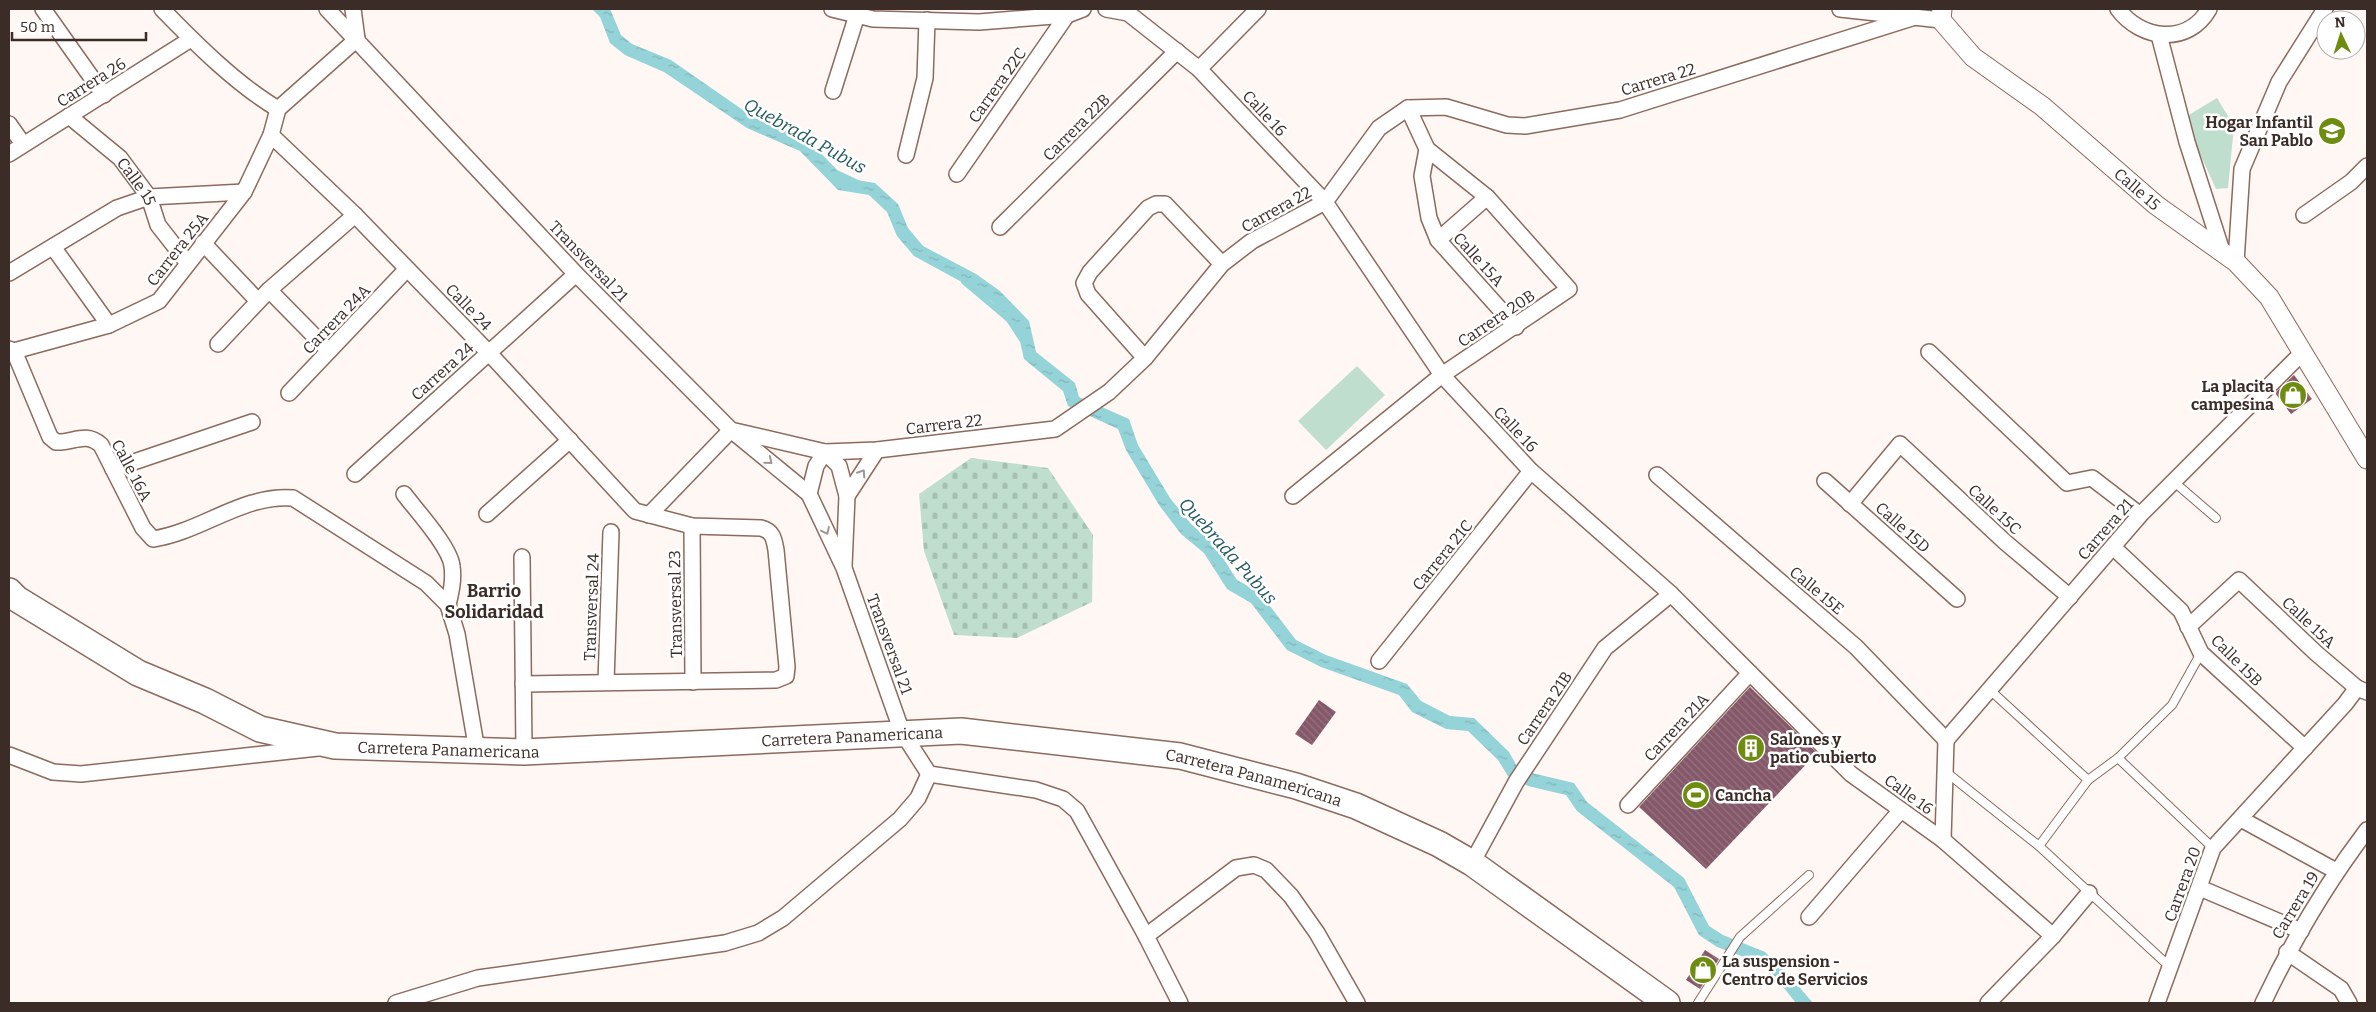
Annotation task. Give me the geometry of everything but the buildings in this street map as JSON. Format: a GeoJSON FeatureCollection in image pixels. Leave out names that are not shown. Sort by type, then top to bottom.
{"type":"FeatureCollection","features":[{"type":"Feature","properties":{"kind":"highway","name":"Carretera Panamericana"},"geometry":{"type":"LineString","coordinates":[[9,591],[16,599],[138,673],[205,701],[260,730],[335,746],[524,752],[902,732],[961,731],[1180,756],[1296,786],[1356,806],[1438,844],[1472,863],[1667,1003]]}},
{"type":"Feature","properties":{"kind":"street"},"geometry":{"type":"LineString","coordinates":[[43,9],[104,95]]}},
{"type":"Feature","properties":{"kind":"street"},"geometry":{"type":"LineString","coordinates":[[162,9],[192,39],[262,99],[278,109],[357,39],[353,9]]}},
{"type":"Feature","properties":{"kind":"street","name":"Transversal 21"},"geometry":{"type":"LineString","coordinates":[[327,9],[576,274],[731,430],[809,494],[844,568],[902,732],[928,774]]}},
{"type":"Feature","properties":{"kind":"street"},"geometry":{"type":"LineString","coordinates":[[832,9],[927,20],[976,15],[1067,15],[1084,9]]}},
{"type":"Feature","properties":{"kind":"street","name":"Calle 16"},"geometry":{"type":"LineString","coordinates":[[1106,9],[1128,13],[1199,69],[1325,202],[1442,375],[1531,472],[1671,594],[1851,774],[1943,840],[2053,936]]}},
{"type":"Feature","properties":{"kind":"street"},"geometry":{"type":"LineString","coordinates":[[1199,69],[1258,9]]}},
{"type":"Feature","properties":{"kind":"street","name":"Calle 15"},"geometry":{"type":"LineString","coordinates":[[1840,9],[1915,17],[1941,14],[1973,58],[2042,106],[2156,205],[2229,256],[2269,297],[2367,459]]}},
{"type":"Feature","properties":{"kind":"street"},"geometry":{"type":"LineString","coordinates":[[2118,9],[2127,20],[2141,30],[2159,35],[2176,34],[2192,27],[2205,16],[2209,9]]}},
{"type":"Feature","properties":{"kind":"street"},"geometry":{"type":"LineString","coordinates":[[2229,256],[2242,169],[2279,82],[2325,9]]}},
{"type":"Feature","properties":{"kind":"street"},"geometry":{"type":"LineString","coordinates":[[833,91],[866,14]]}},
{"type":"Feature","properties":{"kind":"street","name":"Carrera 22C"},"geometry":{"type":"LineString","coordinates":[[957,174],[1067,15]]}},
{"type":"Feature","properties":{"kind":"street","name":"Carrera 22"},"geometry":{"type":"LineString","coordinates":[[731,430],[825,452],[877,450],[1055,429],[1109,392],[1145,358],[1222,264],[1252,241],[1325,202],[1379,128],[1408,108],[1446,107],[1508,125],[1525,126],[1620,110],[1915,17]]}},
{"type":"Feature","properties":{"kind":"street"},"geometry":{"type":"LineString","coordinates":[[906,155],[925,78],[927,20]]}},
{"type":"Feature","properties":{"kind":"street"},"geometry":{"type":"LineString","coordinates":[[2159,35],[2187,142],[2229,256]]}},
{"type":"Feature","properties":{"kind":"street","name":"Carrera 26"},"geometry":{"type":"LineString","coordinates":[[9,154],[192,39]]}},
{"type":"Feature","properties":{"kind":"street","name":"Carrera 22B"},"geometry":{"type":"LineString","coordinates":[[1000,227],[1177,51]]}},
{"type":"Feature","properties":{"kind":"street"},"geometry":{"type":"LineString","coordinates":[[1408,108],[1427,150],[1487,197],[1438,240]]}},
{"type":"Feature","properties":{"kind":"street","name":"Carrera 25A"},"geometry":{"type":"LineString","coordinates":[[11,350],[109,325],[159,301],[187,262],[244,192],[271,135],[278,109]]}},
{"type":"Feature","properties":{"kind":"street","name":"Calle 15"},"geometry":{"type":"LineString","coordinates":[[69,116],[120,158],[149,198],[158,225],[187,262]]}},
{"type":"Feature","properties":{"kind":"street"},"geometry":{"type":"LineString","coordinates":[[9,124],[23,144]]}},
{"type":"Feature","properties":{"kind":"street","name":"Calle 24"},"geometry":{"type":"LineString","coordinates":[[271,135],[354,215],[489,352],[570,440],[642,512]]}},
{"type":"Feature","properties":{"kind":"street","name":"Calle 15A"},"geometry":{"type":"LineString","coordinates":[[1427,150],[1422,176],[1429,218],[1438,240],[1516,326]]}},
{"type":"Feature","properties":{"kind":"street"},"geometry":{"type":"LineString","coordinates":[[2304,215],[2351,182],[2367,166]]}},
{"type":"Feature","properties":{"kind":"street","name":"Carrera 25A"},"geometry":{"type":"LineString","coordinates":[[9,274],[117,208],[149,198],[244,192]]}},
{"type":"Feature","properties":{"kind":"street","name":"Carrera 20B"},"geometry":{"type":"LineString","coordinates":[[1293,496],[1442,375],[1569,289],[1487,197]]}},
{"type":"Feature","properties":{"kind":"street"},"geometry":{"type":"LineString","coordinates":[[1145,358],[1088,294],[1084,283],[1090,272],[1148,208],[1156,204],[1165,204],[1222,264]]}},
{"type":"Feature","properties":{"kind":"street"},"geometry":{"type":"LineString","coordinates":[[218,344],[263,296],[354,215]]}},
{"type":"Feature","properties":{"kind":"street"},"geometry":{"type":"LineString","coordinates":[[203,243],[329,351]]}},
{"type":"Feature","properties":{"kind":"street"},"geometry":{"type":"LineString","coordinates":[[53,247],[109,325]]}},
{"type":"Feature","properties":{"kind":"street","name":"Carrera 24A"},"geometry":{"type":"LineString","coordinates":[[289,393],[407,269]]}},
{"type":"Feature","properties":{"kind":"street","name":"Carrera 24"},"geometry":{"type":"LineString","coordinates":[[355,474],[576,274]]}},
{"type":"Feature","properties":{"kind":"street","name":"Calle 16A"},"geometry":{"type":"LineString","coordinates":[[11,350],[50,437],[56,442],[64,443],[81,438],[93,438],[101,445],[143,528],[153,539],[169,537],[252,503],[276,497],[293,498],[426,583],[448,605]]}},
{"type":"Feature","properties":{"kind":"street"},"geometry":{"type":"LineString","coordinates":[[1929,352],[2066,483],[2092,478],[2140,515]]}},
{"type":"Feature","properties":{"kind":"street","name":"Carrera 21"},"geometry":{"type":"LineString","coordinates":[[1946,740],[2140,515],[2303,352]]}},
{"type":"Feature","properties":{"kind":"street"},"geometry":{"type":"LineString","coordinates":[[113,469],[252,422]]}},
{"type":"Feature","properties":{"kind":"street"},"geometry":{"type":"LineString","coordinates":[[642,512],[731,430]]}},
{"type":"Feature","properties":{"kind":"street"},"geometry":{"type":"LineString","coordinates":[[487,514],[570,440]]}},
{"type":"Feature","properties":{"kind":"street","name":"Calle 15C"},"geometry":{"type":"LineString","coordinates":[[1850,504],[1900,444],[2005,542],[2070,597]]}},
{"type":"Feature","properties":{"kind":"street"},"geometry":{"type":"LineString","coordinates":[[847,496],[877,450]]}},
{"type":"Feature","properties":{"kind":"street"},"geometry":{"type":"LineString","coordinates":[[809,494],[816,466],[825,452]]}},
{"type":"Feature","properties":{"kind":"street","name":"Transversal 21"},"geometry":{"type":"LineString","coordinates":[[825,452],[839,466],[847,496],[844,568]]}},
{"type":"Feature","properties":{"kind":"street","name":"Carrera 21C"},"geometry":{"type":"LineString","coordinates":[[1379,661],[1531,472]]}},
{"type":"Feature","properties":{"kind":"street","name":"Calle 15E"},"geometry":{"type":"LineString","coordinates":[[1656,475],[1856,646],[1946,740]]}},
{"type":"Feature","properties":{"kind":"street","name":"Calle 15D"},"geometry":{"type":"LineString","coordinates":[[1825,481],[1958,599]]}},
{"type":"Feature","properties":{"kind":"street"},"geometry":{"type":"LineString","coordinates":[[404,494],[448,552],[452,564],[453,584],[448,605],[457,634],[477,751]]}},
{"type":"Feature","properties":{"kind":"street"},"geometry":{"type":"LineString","coordinates":[[523,684],[776,680],[786,676],[787,667],[776,550],[773,535],[769,530],[692,526],[642,512]]}},
{"type":"Feature","properties":{"kind":"street","name":"Transversal 23"},"geometry":{"type":"LineString","coordinates":[[692,526],[693,682]]}},
{"type":"Feature","properties":{"kind":"street","name":"Transversal 24"},"geometry":{"type":"LineString","coordinates":[[606,682],[611,532]]}},
{"type":"Feature","properties":{"kind":"street","name":"Calle 15B"},"geometry":{"type":"LineString","coordinates":[[2113,547],[2181,611],[2201,653],[2305,748]]}},
{"type":"Feature","properties":{"kind":"street"},"geometry":{"type":"LineString","coordinates":[[522,557],[524,752]]}},
{"type":"Feature","properties":{"kind":"street","name":"Calle 15A"},"geometry":{"type":"LineString","coordinates":[[2188,627],[2239,580],[2316,653],[2362,690],[2305,748]]}},
{"type":"Feature","properties":{"kind":"street","name":"Carrera 21B"},"geometry":{"type":"LineString","coordinates":[[1472,863],[1516,782],[1605,648],[1671,594]]}},
{"type":"Feature","properties":{"kind":"street","name":"Carrera 21A"},"geometry":{"type":"LineString","coordinates":[[1628,805],[1750,673]]}},
{"type":"Feature","properties":{"kind":"street"},"geometry":{"type":"LineString","coordinates":[[1943,840],[1946,740]]}},
{"type":"Feature","properties":{"kind":"street"},"geometry":{"type":"LineString","coordinates":[[9,755],[53,772],[80,774],[335,746]]}},
{"type":"Feature","properties":{"kind":"street","name":"Carrera 20"},"geometry":{"type":"LineString","coordinates":[[2157,1003],[2213,848],[2305,748]]}},
{"type":"Feature","properties":{"kind":"street"},"geometry":{"type":"LineString","coordinates":[[404,1002],[434,990],[478,978],[725,943],[758,933],[783,918],[900,819],[918,798],[928,774],[1036,790],[1063,799],[1077,811],[1146,936],[1180,1003]]}},
{"type":"Feature","properties":{"kind":"street"},"geometry":{"type":"LineString","coordinates":[[1809,917],[1901,810]]}},
{"type":"Feature","properties":{"kind":"street"},"geometry":{"type":"LineString","coordinates":[[2241,819],[2336,871]]}},
{"type":"Feature","properties":{"kind":"street","name":"Carrera 19"},"geometry":{"type":"LineString","coordinates":[[2263,1003],[2287,952],[2336,871],[2367,830]]}},
{"type":"Feature","properties":{"kind":"street"},"geometry":{"type":"LineString","coordinates":[[1146,936],[1236,868],[1254,865],[1266,870],[1291,896],[1317,933],[1357,1003]]}},
{"type":"Feature","properties":{"kind":"street"},"geometry":{"type":"LineString","coordinates":[[2200,888],[2301,931]]}},
{"type":"Feature","properties":{"kind":"street"},"geometry":{"type":"LineString","coordinates":[[1988,1003],[2053,936],[2089,893]]}},
{"type":"Feature","properties":{"kind":"street"},"geometry":{"type":"LineString","coordinates":[[2287,952],[2341,989],[2349,1003]]}},
{"type":"Feature","properties":{"kind":"lane"},"geometry":{"type":"LineString","coordinates":[[2173,481],[2216,518]]}},
{"type":"Feature","properties":{"kind":"lane"},"geometry":{"type":"LineString","coordinates":[[2039,846],[2088,780],[2118,758],[2172,705],[2201,653]]}},
{"type":"Feature","properties":{"kind":"lane"},"geometry":{"type":"LineString","coordinates":[[1990,690],[2088,780]]}},
{"type":"Feature","properties":{"kind":"lane"},"geometry":{"type":"LineString","coordinates":[[2118,758],[2213,848]]}},
{"type":"Feature","properties":{"kind":"lane"},"geometry":{"type":"LineString","coordinates":[[1944,771],[2039,846],[2170,968]]}},
{"type":"Feature","properties":{"kind":"lane"},"geometry":{"type":"LineString","coordinates":[[1698,1003],[1738,940],[1809,875]]}},
{"type":"Feature","properties":{"kind":"green space"},"geometry":{"type":"Polygon","coordinates":[[[2217,98],[2234,126],[2228,188],[2216,189],[2191,134],[2187,116],[2217,98]]]}},
{"type":"Feature","properties":{"kind":"green space"},"geometry":{"type":"Polygon","coordinates":[[[1357,366],[1385,395],[1326,450],[1298,421],[1357,366]]]}},
{"type":"Feature","properties":{"kind":"green space"},"geometry":{"type":"Polygon","coordinates":[[[971,458],[1048,468],[1093,535],[1092,602],[1017,638],[954,635],[924,551],[919,494],[971,458]]]}},
{"type":"Feature","properties":{"kind":"water"},"geometry":{"type":"Polygon","coordinates":[[[592,9],[610,9],[621,35],[632,44],[671,60],[753,117],[808,140],[845,178],[875,183],[898,204],[908,228],[923,246],[976,274],[1000,291],[1029,321],[1036,352],[1075,383],[1079,397],[1129,419],[1138,445],[1170,498],[1191,524],[1214,544],[1237,580],[1260,593],[1296,640],[1326,655],[1407,684],[1421,701],[1450,716],[1474,718],[1509,752],[1517,766],[1532,773],[1574,783],[1587,802],[1684,878],[1709,926],[1723,935],[1765,952],[1788,974],[1813,1003],[1796,1003],[1771,972],[1755,961],[1717,947],[1699,935],[1674,887],[1577,811],[1566,795],[1528,786],[1508,776],[1498,760],[1468,731],[1446,729],[1412,712],[1399,695],[1321,667],[1287,650],[1251,603],[1227,589],[1204,553],[1181,534],[1159,505],[1126,450],[1118,429],[1068,406],[1063,391],[1024,359],[1017,328],[991,301],[969,286],[914,256],[897,236],[887,212],[869,195],[838,190],[800,151],[747,128],[664,72],[625,55],[610,43],[600,17],[592,9]]]}},
{"type":"Feature","properties":{"kind":"waterway","name":"Quebrada Pubus"},"geometry":{"type":"LineString","coordinates":[[837,173],[856,182]]}},
{"type":"Feature","properties":{"kind":"waterway","name":"Quebrada Pubus"},"geometry":{"type":"LineString","coordinates":[[964,282],[1009,320],[1022,340]]}},
{"type":"Feature","properties":{"kind":"place","name":"Hogar Infantil San Pablo"},"geometry":{"type":"Point","coordinates":[2332,131]}},
{"type":"Feature","properties":{"kind":"place","name":"La placita campesina"},"geometry":{"type":"Point","coordinates":[2293,395]}},
{"type":"Feature","properties":{"kind":"place","name":"Salones y patio cubierto"},"geometry":{"type":"Point","coordinates":[1751,748]}},
{"type":"Feature","properties":{"kind":"place","name":"Cancha"},"geometry":{"type":"Point","coordinates":[1696,795]}},
{"type":"Feature","properties":{"kind":"place","name":"La suspension - Centro de Servicios"},"geometry":{"type":"Point","coordinates":[1703,970]}},
{"type":"Feature","properties":{"kind":"district","name":"Barrio Solidaridad"},"geometry":{"type":"Point","coordinates":[494,601]}}]}
